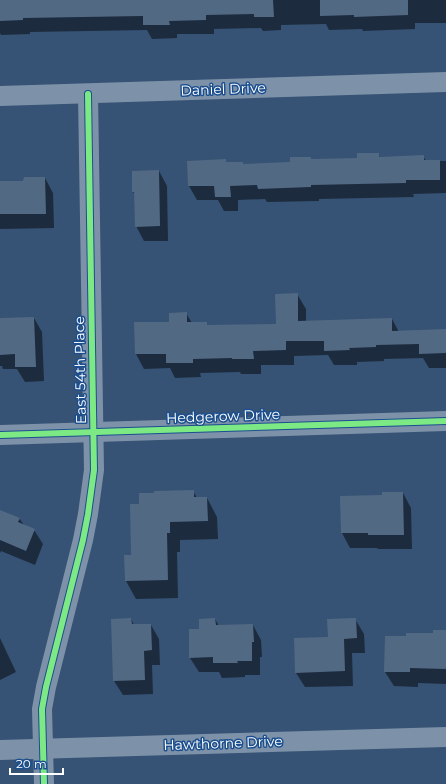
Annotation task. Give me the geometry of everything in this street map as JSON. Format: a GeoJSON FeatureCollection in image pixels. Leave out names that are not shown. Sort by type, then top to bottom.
{"type":"FeatureCollection","features":[{"type":"Feature","properties":{"kind":"street","name":"Daniel Drive"},"geometry":{"type":"LineString","coordinates":[[0,96],[446,82]]}},
{"type":"Feature","properties":{"kind":"street","name":"East 54th Place"},"geometry":{"type":"LineString","coordinates":[[44,784],[42,709],[46,687],[83,540],[94,470],[88,94]]}},
{"type":"Feature","properties":{"kind":"street","name":"Hedgerow Drive"},"geometry":{"type":"LineString","coordinates":[[0,435],[446,421]]}},
{"type":"Feature","properties":{"kind":"street","name":"Hawthorne Drive"},"geometry":{"type":"LineString","coordinates":[[0,750],[446,737]]}},
{"type":"Feature","properties":{"kind":"building"},"geometry":{"type":"Polygon","coordinates":[[[0,0],[273,0],[274,17],[254,17],[254,14],[206,15],[206,20],[169,21],[170,25],[143,25],[143,16],[23,18],[23,20],[0,21],[0,0]]]}},
{"type":"Feature","properties":{"kind":"building"},"geometry":{"type":"Polygon","coordinates":[[[320,0],[408,0],[408,15],[354,17],[354,15],[320,16],[320,0]]]}},
{"type":"Feature","properties":{"kind":"building"},"geometry":{"type":"Polygon","coordinates":[[[357,153],[379,153],[379,157],[424,155],[424,160],[440,160],[440,180],[406,180],[406,183],[311,185],[311,187],[258,189],[257,185],[230,186],[231,197],[215,197],[214,186],[188,186],[187,161],[226,159],[226,162],[243,162],[243,164],[290,162],[290,157],[311,157],[311,159],[357,158],[357,153]]]}},
{"type":"Feature","properties":{"kind":"building"},"geometry":{"type":"Polygon","coordinates":[[[159,170],[160,226],[135,227],[132,171],[159,170]]]}},
{"type":"Feature","properties":{"kind":"building"},"geometry":{"type":"Polygon","coordinates":[[[24,177],[45,177],[46,214],[0,214],[0,181],[23,181],[24,177]]]}},
{"type":"Feature","properties":{"kind":"building"},"geometry":{"type":"Polygon","coordinates":[[[298,293],[298,321],[392,318],[392,331],[446,329],[446,353],[419,354],[419,344],[376,345],[376,347],[349,348],[350,350],[324,351],[324,341],[286,341],[286,350],[253,351],[254,359],[193,359],[193,363],[166,363],[166,354],[135,354],[134,322],[169,322],[169,313],[187,312],[187,322],[207,322],[207,325],[276,324],[275,294],[298,293]]]}},
{"type":"Feature","properties":{"kind":"building"},"geometry":{"type":"Polygon","coordinates":[[[34,317],[36,367],[15,367],[15,354],[0,355],[0,318],[34,317]]]}},
{"type":"Feature","properties":{"kind":"building"},"geometry":{"type":"Polygon","coordinates":[[[194,490],[194,497],[207,497],[208,521],[170,522],[170,533],[167,533],[168,580],[125,581],[124,555],[131,555],[130,504],[139,504],[139,493],[194,490]]]}},
{"type":"Feature","properties":{"kind":"building"},"geometry":{"type":"Polygon","coordinates":[[[382,492],[403,492],[404,535],[341,533],[340,496],[382,495],[382,492]]]}},
{"type":"Feature","properties":{"kind":"building"},"geometry":{"type":"Polygon","coordinates":[[[0,510],[20,518],[18,522],[35,529],[26,551],[0,540],[0,510]]]}},
{"type":"Feature","properties":{"kind":"building"},"geometry":{"type":"Polygon","coordinates":[[[131,618],[132,624],[151,624],[152,650],[144,651],[145,680],[113,681],[111,619],[131,618]]]}},
{"type":"Feature","properties":{"kind":"building"},"geometry":{"type":"Polygon","coordinates":[[[215,618],[216,625],[253,624],[254,642],[252,642],[252,661],[237,661],[238,663],[213,663],[213,657],[189,658],[189,629],[199,629],[199,619],[215,618]]]}},
{"type":"Feature","properties":{"kind":"building"},"geometry":{"type":"Polygon","coordinates":[[[356,618],[357,638],[344,639],[345,671],[295,673],[294,638],[328,637],[327,619],[356,618]]]}},
{"type":"Feature","properties":{"kind":"building"},"geometry":{"type":"Polygon","coordinates":[[[433,630],[446,630],[446,669],[410,668],[410,672],[384,672],[385,636],[406,636],[406,633],[433,633],[433,630]]]}},
{"type":"Feature","properties":{"kind":"cycle path"},"geometry":{"type":"LineString","coordinates":[[44,784],[42,709],[46,687],[83,540],[94,470],[88,94]]}},
{"type":"Feature","properties":{"kind":"cycle path"},"geometry":{"type":"LineString","coordinates":[[0,435],[446,421]]}}]}
